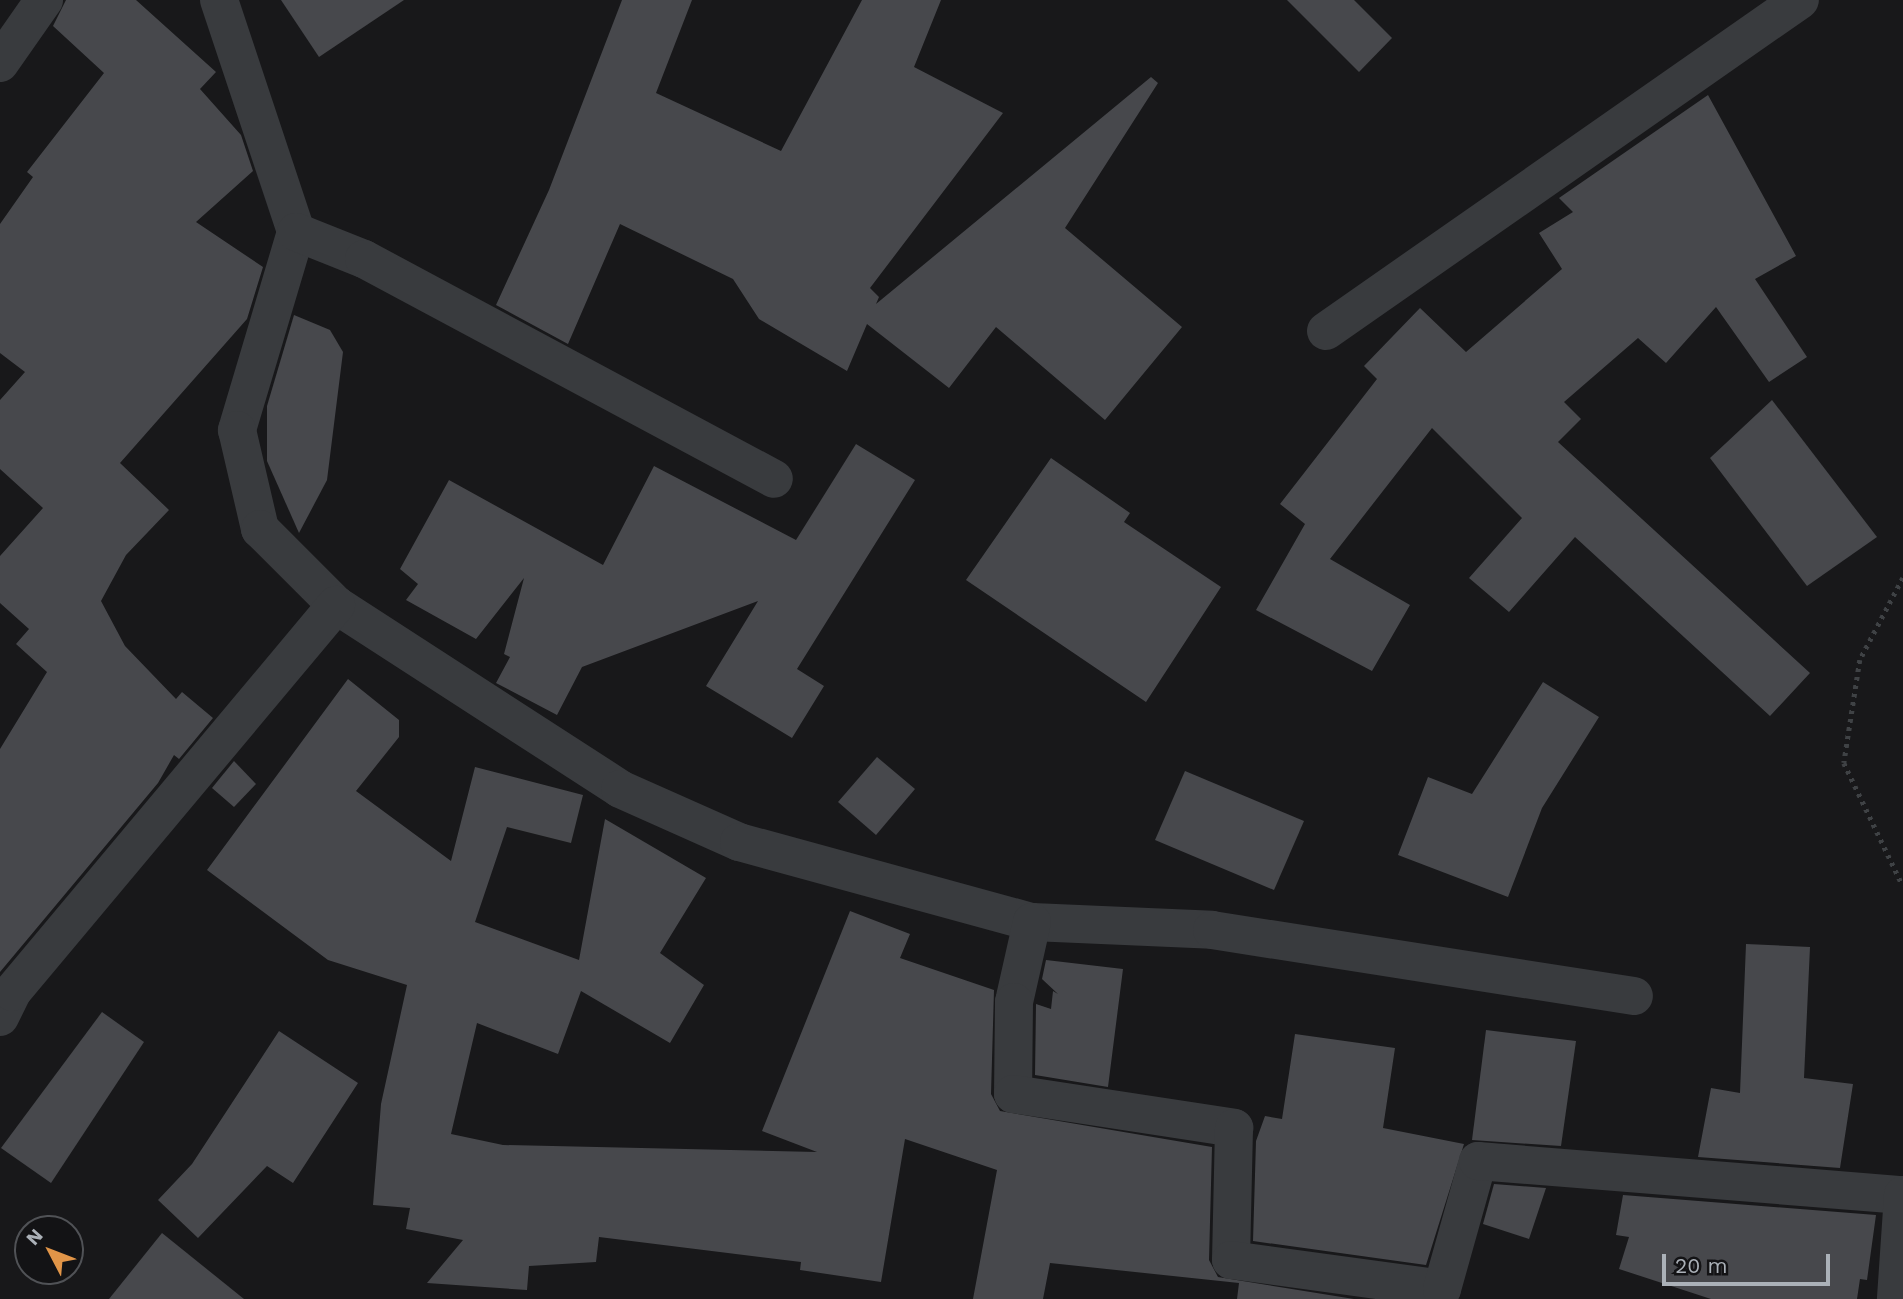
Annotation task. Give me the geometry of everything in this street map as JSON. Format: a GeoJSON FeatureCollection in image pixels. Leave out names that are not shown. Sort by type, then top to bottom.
{"type":"FeatureCollection","features":[{"type":"Feature","properties":{"kind":"street"},"geometry":{"type":"LineString","coordinates":[[0,63],[44,0]]}},
{"type":"Feature","properties":{"kind":"street"},"geometry":{"type":"LineString","coordinates":[[219,0],[296,232],[237,430],[260,529],[337,605],[632,794],[739,842],[1032,922],[1212,930],[1634,996]]}},
{"type":"Feature","properties":{"kind":"street"},"geometry":{"type":"LineString","coordinates":[[1326,331],[1800,0]]}},
{"type":"Feature","properties":{"kind":"street"},"geometry":{"type":"LineString","coordinates":[[296,232],[364,259],[774,480]]}},
{"type":"Feature","properties":{"kind":"street"},"geometry":{"type":"LineString","coordinates":[[0,1017],[12,992],[337,605]]}},
{"type":"Feature","properties":{"kind":"street"},"geometry":{"type":"LineString","coordinates":[[1032,922],[1014,1002],[1013,1094],[1234,1128],[1231,1260],[1442,1289],[1478,1161],[1903,1195],[1896,1299]]}},
{"type":"Feature","properties":{"kind":"path"},"geometry":{"type":"LineString","coordinates":[[1903,578],[1860,660],[1844,763],[1903,886]]}},
{"type":"Feature","properties":{"kind":"building"},"geometry":{"type":"Polygon","coordinates":[[[66,0],[136,0],[216,72],[200,89],[241,135],[253,171],[196,222],[263,267],[247,319],[120,463],[169,510],[126,555],[101,601],[125,646],[176,699],[182,692],[213,718],[179,759],[174,755],[158,783],[0,972],[0,749],[47,672],[16,644],[29,629],[0,603],[0,556],[43,508],[0,469],[0,400],[25,372],[0,353],[0,224],[33,177],[27,172],[104,73],[53,26],[66,0]]]}},
{"type":"Feature","properties":{"kind":"building"},"geometry":{"type":"Polygon","coordinates":[[[281,0],[404,0],[319,57],[281,0]]]}},
{"type":"Feature","properties":{"kind":"building"},"geometry":{"type":"Polygon","coordinates":[[[622,0],[692,0],[656,93],[781,151],[862,0],[941,0],[914,67],[1003,113],[870,288],[879,297],[876,304],[1151,77],[1158,83],[1065,228],[1182,327],[1105,420],[996,327],[949,388],[867,324],[847,371],[759,319],[733,279],[620,224],[568,344],[496,305],[549,190],[622,0]]]}},
{"type":"Feature","properties":{"kind":"building"},"geometry":{"type":"Polygon","coordinates":[[[1287,0],[1354,0],[1392,38],[1359,72],[1287,0]]]}},
{"type":"Feature","properties":{"kind":"building"},"geometry":{"type":"Polygon","coordinates":[[[1708,95],[1796,256],[1755,279],[1807,357],[1769,382],[1716,307],[1666,363],[1638,338],[1564,402],[1581,419],[1558,442],[1810,673],[1770,716],[1575,537],[1509,612],[1469,578],[1522,518],[1432,428],[1330,559],[1410,605],[1372,671],[1256,610],[1305,524],[1280,504],[1377,379],[1364,366],[1420,308],[1466,352],[1562,269],[1539,233],[1573,212],[1559,198],[1708,95]]]}},
{"type":"Feature","properties":{"kind":"building"},"geometry":{"type":"Polygon","coordinates":[[[294,315],[330,330],[343,352],[327,480],[299,533],[267,461],[267,406],[294,315]]]}},
{"type":"Feature","properties":{"kind":"building"},"geometry":{"type":"Polygon","coordinates":[[[1772,400],[1877,537],[1807,586],[1710,458],[1772,400]]]}},
{"type":"Feature","properties":{"kind":"building"},"geometry":{"type":"Polygon","coordinates":[[[856,444],[915,480],[797,669],[824,686],[792,738],[706,686],[758,601],[582,667],[557,715],[496,683],[510,657],[504,654],[524,578],[476,639],[406,600],[418,584],[400,569],[449,480],[603,565],[654,466],[796,540],[856,444]]]}},
{"type":"Feature","properties":{"kind":"building"},"geometry":{"type":"Polygon","coordinates":[[[1051,458],[1130,513],[1124,522],[1221,587],[1146,702],[966,580],[1051,458]]]}},
{"type":"Feature","properties":{"kind":"building"},"geometry":{"type":"Polygon","coordinates":[[[348,679],[399,720],[399,737],[356,791],[451,861],[475,767],[583,795],[571,843],[507,827],[475,922],[579,960],[605,819],[706,878],[660,953],[704,985],[670,1043],[581,991],[558,1054],[477,1023],[451,1134],[503,1145],[817,1152],[762,1131],[850,911],[910,934],[900,958],[994,990],[991,1094],[1000,1111],[1212,1147],[1209,1260],[1218,1277],[1354,1299],[1237,1299],[1239,1283],[1050,1263],[1043,1299],[973,1299],[997,1170],[905,1139],[881,1282],[800,1270],[801,1262],[599,1237],[596,1262],[529,1266],[527,1290],[427,1283],[463,1240],[406,1229],[410,1208],[373,1205],[381,1104],[407,985],[328,960],[207,870],[348,679]]]}},
{"type":"Feature","properties":{"kind":"building"},"geometry":{"type":"Polygon","coordinates":[[[1543,682],[1599,717],[1542,808],[1508,897],[1398,855],[1428,777],[1472,794],[1543,682]]]}},
{"type":"Feature","properties":{"kind":"building"},"geometry":{"type":"Polygon","coordinates":[[[877,757],[915,789],[876,835],[838,802],[877,757]]]}},
{"type":"Feature","properties":{"kind":"building"},"geometry":{"type":"Polygon","coordinates":[[[234,761],[256,784],[234,807],[212,788],[234,761]]]}},
{"type":"Feature","properties":{"kind":"building"},"geometry":{"type":"Polygon","coordinates":[[[1185,771],[1304,821],[1274,890],[1155,840],[1185,771]]]}},
{"type":"Feature","properties":{"kind":"building"},"geometry":{"type":"Polygon","coordinates":[[[1746,944],[1810,947],[1804,1078],[1853,1084],[1840,1168],[1698,1157],[1711,1088],[1740,1093],[1746,944]]]}},
{"type":"Feature","properties":{"kind":"building"},"geometry":{"type":"Polygon","coordinates":[[[1046,960],[1123,969],[1108,1087],[1035,1075],[1036,1004],[1051,1009],[1053,991],[1058,994],[1042,979],[1046,960]]]}},
{"type":"Feature","properties":{"kind":"building"},"geometry":{"type":"Polygon","coordinates":[[[102,1012],[144,1042],[51,1183],[1,1148],[102,1012]]]}},
{"type":"Feature","properties":{"kind":"building"},"geometry":{"type":"Polygon","coordinates":[[[1486,1030],[1576,1041],[1561,1146],[1472,1140],[1486,1030]]]}},
{"type":"Feature","properties":{"kind":"building"},"geometry":{"type":"Polygon","coordinates":[[[279,1031],[358,1083],[293,1183],[267,1166],[198,1238],[158,1200],[192,1164],[279,1031]]]}},
{"type":"Feature","properties":{"kind":"building"},"geometry":{"type":"Polygon","coordinates":[[[1295,1034],[1395,1048],[1383,1128],[1464,1144],[1426,1265],[1253,1241],[1256,1141],[1265,1116],[1282,1119],[1295,1034]]]}},
{"type":"Feature","properties":{"kind":"building"},"geometry":{"type":"Polygon","coordinates":[[[1494,1184],[1546,1188],[1529,1239],[1483,1224],[1494,1184]]]}},
{"type":"Feature","properties":{"kind":"building"},"geometry":{"type":"Polygon","coordinates":[[[1623,1195],[1876,1215],[1867,1280],[1860,1279],[1857,1299],[1711,1299],[1619,1269],[1629,1237],[1616,1235],[1623,1195]]]}},
{"type":"Feature","properties":{"kind":"building"},"geometry":{"type":"Polygon","coordinates":[[[162,1233],[244,1299],[109,1299],[162,1233]]]}}]}
